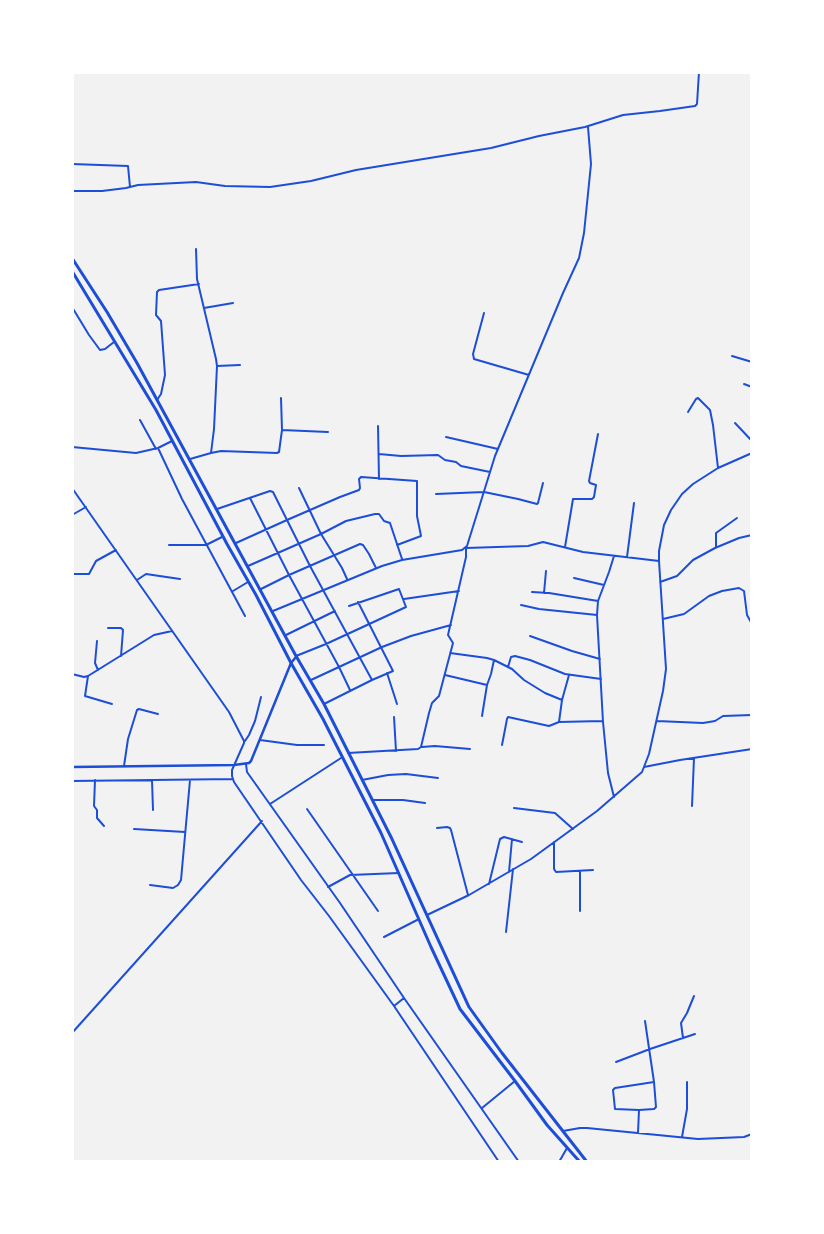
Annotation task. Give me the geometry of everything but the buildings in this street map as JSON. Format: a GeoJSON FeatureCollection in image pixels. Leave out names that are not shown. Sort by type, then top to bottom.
{"type":"FeatureCollection","features":[{"type":"Feature","properties":{"kind":"main road"},"geometry":{"type":"LineString","coordinates":[[72,258],[107,312],[158,400],[296,656],[324,704],[392,839],[469,1007],[502,1053],[588,1162]]}},
{"type":"Feature","properties":{"kind":"main road"},"geometry":{"type":"LineString","coordinates":[[72,270],[156,410],[291,663],[323,719],[381,833],[460,1008],[547,1125],[580,1162]]}},
{"type":"Feature","properties":{"kind":"street"},"geometry":{"type":"LineString","coordinates":[[72,191],[102,191],[138,185],[196,182],[225,186],[258,187],[287,185],[356,170],[490,148],[588,127],[606,119],[623,115],[695,106],[697,104],[699,72]]}},
{"type":"Feature","properties":{"kind":"street"},"geometry":{"type":"LineString","coordinates":[[421,747],[432,703],[439,696],[445,675],[453,643],[448,636],[466,557],[466,548],[490,472],[582,247],[591,164],[588,127]]}},
{"type":"Feature","properties":{"kind":"street"},"geometry":{"type":"LineString","coordinates":[[72,164],[128,166],[130,187]]}},
{"type":"Feature","properties":{"kind":"street"},"geometry":{"type":"LineString","coordinates":[[196,249],[199,284],[217,366],[211,453]]}},
{"type":"Feature","properties":{"kind":"street"},"geometry":{"type":"LineString","coordinates":[[158,400],[165,375],[161,321],[156,315],[156,292],[199,284]]}},
{"type":"Feature","properties":{"kind":"street"},"geometry":{"type":"LineString","coordinates":[[204,308],[233,303]]}},
{"type":"Feature","properties":{"kind":"street"},"geometry":{"type":"LineString","coordinates":[[72,307],[100,350],[115,342]]}},
{"type":"Feature","properties":{"kind":"street"},"geometry":{"type":"LineString","coordinates":[[484,313],[473,354],[474,359],[529,375]]}},
{"type":"Feature","properties":{"kind":"street"},"geometry":{"type":"LineString","coordinates":[[732,356],[752,362]]}},
{"type":"Feature","properties":{"kind":"street"},"geometry":{"type":"LineString","coordinates":[[217,366],[240,365]]}},
{"type":"Feature","properties":{"kind":"street"},"geometry":{"type":"LineString","coordinates":[[744,384],[752,387]]}},
{"type":"Feature","properties":{"kind":"street"},"geometry":{"type":"LineString","coordinates":[[190,459],[221,451],[279,452],[282,430],[281,398]]}},
{"type":"Feature","properties":{"kind":"street"},"geometry":{"type":"LineString","coordinates":[[688,412],[698,398],[710,410],[718,468]]}},
{"type":"Feature","properties":{"kind":"street"},"geometry":{"type":"LineString","coordinates":[[140,420],[157,448],[206,545],[234,591],[245,616]]}},
{"type":"Feature","properties":{"kind":"street"},"geometry":{"type":"LineString","coordinates":[[736,423],[752,441]]}},
{"type":"Feature","properties":{"kind":"street"},"geometry":{"type":"LineString","coordinates":[[378,426],[379,479]]}},
{"type":"Feature","properties":{"kind":"street"},"geometry":{"type":"LineString","coordinates":[[282,430],[328,432]]}},
{"type":"Feature","properties":{"kind":"street"},"geometry":{"type":"LineString","coordinates":[[565,547],[574,499],[592,499],[594,497],[596,485],[589,481],[598,434]]}},
{"type":"Feature","properties":{"kind":"street"},"geometry":{"type":"LineString","coordinates":[[446,437],[498,449]]}},
{"type":"Feature","properties":{"kind":"street"},"geometry":{"type":"LineString","coordinates":[[72,448],[136,453],[163,446],[172,440]]}},
{"type":"Feature","properties":{"kind":"street"},"geometry":{"type":"LineString","coordinates":[[427,915],[469,895],[531,858],[573,829],[642,772],[649,754],[657,721],[666,669],[659,561],[664,525],[682,494],[693,484],[718,468],[752,453]]}},
{"type":"Feature","properties":{"kind":"street"},"geometry":{"type":"LineString","coordinates":[[379,454],[438,456],[445,460],[457,462],[461,466],[490,472]]}},
{"type":"Feature","properties":{"kind":"street"},"geometry":{"type":"LineString","coordinates":[[236,543],[359,490],[360,478],[417,481],[417,516],[421,536],[397,545]]}},
{"type":"Feature","properties":{"kind":"street"},"geometry":{"type":"LineString","coordinates":[[436,494],[484,492],[537,504],[542,484]]}},
{"type":"Feature","properties":{"kind":"street"},"geometry":{"type":"LineString","coordinates":[[72,488],[229,712],[244,742]]}},
{"type":"Feature","properties":{"kind":"street"},"geometry":{"type":"LineString","coordinates":[[299,488],[321,534],[342,568],[347,580]]}},
{"type":"Feature","properties":{"kind":"street"},"geometry":{"type":"LineString","coordinates":[[217,509],[272,491],[372,680]]}},
{"type":"Feature","properties":{"kind":"street"},"geometry":{"type":"LineString","coordinates":[[250,498],[350,690]]}},
{"type":"Feature","properties":{"kind":"street"},"geometry":{"type":"LineString","coordinates":[[627,558],[634,503]]}},
{"type":"Feature","properties":{"kind":"street"},"geometry":{"type":"LineString","coordinates":[[72,515],[86,507]]}},
{"type":"Feature","properties":{"kind":"street"},"geometry":{"type":"LineString","coordinates":[[248,566],[346,521],[378,514],[384,521],[390,523],[402,560]]}},
{"type":"Feature","properties":{"kind":"street"},"geometry":{"type":"LineString","coordinates":[[716,547],[716,533],[737,518]]}},
{"type":"Feature","properties":{"kind":"street"},"geometry":{"type":"LineString","coordinates":[[660,582],[677,576],[693,560],[716,547],[752,535]]}},
{"type":"Feature","properties":{"kind":"street"},"geometry":{"type":"LineString","coordinates":[[169,545],[206,545],[223,537]]}},
{"type":"Feature","properties":{"kind":"street"},"geometry":{"type":"LineString","coordinates":[[272,611],[376,568],[402,560],[466,548],[528,546],[543,542],[583,552],[659,561]]}},
{"type":"Feature","properties":{"kind":"street"},"geometry":{"type":"LineString","coordinates":[[261,589],[361,544],[376,568]]}},
{"type":"Feature","properties":{"kind":"street"},"geometry":{"type":"LineString","coordinates":[[72,574],[89,574],[96,561],[116,550]]}},
{"type":"Feature","properties":{"kind":"street"},"geometry":{"type":"LineString","coordinates":[[614,556],[598,601],[597,615],[603,721],[608,773],[614,797]]}},
{"type":"Feature","properties":{"kind":"street"},"geometry":{"type":"LineString","coordinates":[[544,593],[546,570]]}},
{"type":"Feature","properties":{"kind":"street"},"geometry":{"type":"LineString","coordinates":[[137,580],[145,574],[180,579]]}},
{"type":"Feature","properties":{"kind":"street"},"geometry":{"type":"LineString","coordinates":[[574,578],[604,585]]}},
{"type":"Feature","properties":{"kind":"street"},"geometry":{"type":"LineString","coordinates":[[234,591],[248,582]]}},
{"type":"Feature","properties":{"kind":"street"},"geometry":{"type":"LineString","coordinates":[[663,619],[682,615],[709,596],[739,588],[744,591],[747,615],[752,624]]}},
{"type":"Feature","properties":{"kind":"street"},"geometry":{"type":"LineString","coordinates":[[72,767],[234,765],[245,764],[251,761],[291,663],[296,656],[406,608],[404,599],[398,589],[349,606]]}},
{"type":"Feature","properties":{"kind":"street"},"geometry":{"type":"LineString","coordinates":[[404,599],[459,591]]}},
{"type":"Feature","properties":{"kind":"street"},"geometry":{"type":"LineString","coordinates":[[532,592],[598,601]]}},
{"type":"Feature","properties":{"kind":"street"},"geometry":{"type":"LineString","coordinates":[[324,704],[394,669],[358,602]]}},
{"type":"Feature","properties":{"kind":"street"},"geometry":{"type":"LineString","coordinates":[[521,605],[597,615]]}},
{"type":"Feature","properties":{"kind":"street"},"geometry":{"type":"LineString","coordinates":[[285,635],[335,611]]}},
{"type":"Feature","properties":{"kind":"street"},"geometry":{"type":"LineString","coordinates":[[310,680],[382,647],[411,636],[450,625]]}},
{"type":"Feature","properties":{"kind":"street"},"geometry":{"type":"LineString","coordinates":[[108,628],[122,629],[120,656]]}},
{"type":"Feature","properties":{"kind":"street"},"geometry":{"type":"LineString","coordinates":[[72,674],[88,676],[154,635],[172,631]]}},
{"type":"Feature","properties":{"kind":"street"},"geometry":{"type":"LineString","coordinates":[[530,636],[600,659]]}},
{"type":"Feature","properties":{"kind":"street"},"geometry":{"type":"LineString","coordinates":[[97,642],[95,663],[98,670]]}},
{"type":"Feature","properties":{"kind":"street"},"geometry":{"type":"LineString","coordinates":[[450,653],[494,660],[508,667],[545,694],[562,700]]}},
{"type":"Feature","properties":{"kind":"street"},"geometry":{"type":"LineString","coordinates":[[508,667],[511,657],[515,656],[569,674],[601,679]]}},
{"type":"Feature","properties":{"kind":"street"},"geometry":{"type":"LineString","coordinates":[[482,716],[487,685],[494,660]]}},
{"type":"Feature","properties":{"kind":"street"},"geometry":{"type":"LineString","coordinates":[[388,673],[397,704]]}},
{"type":"Feature","properties":{"kind":"street"},"geometry":{"type":"LineString","coordinates":[[560,722],[562,700],[569,674]]}},
{"type":"Feature","properties":{"kind":"street"},"geometry":{"type":"LineString","coordinates":[[445,675],[487,685]]}},
{"type":"Feature","properties":{"kind":"street"},"geometry":{"type":"LineString","coordinates":[[88,676],[85,696],[112,704]]}},
{"type":"Feature","properties":{"kind":"street"},"geometry":{"type":"LineString","coordinates":[[752,689],[752,704]]}},
{"type":"Feature","properties":{"kind":"street"},"geometry":{"type":"LineString","coordinates":[[261,697],[255,721],[232,770],[233,778],[301,880],[395,1005],[499,1162]]}},
{"type":"Feature","properties":{"kind":"street"},"geometry":{"type":"LineString","coordinates":[[124,766],[128,739],[137,709],[158,714]]}},
{"type":"Feature","properties":{"kind":"street"},"geometry":{"type":"LineString","coordinates":[[657,721],[703,724],[725,716],[752,715]]}},
{"type":"Feature","properties":{"kind":"street"},"geometry":{"type":"LineString","coordinates":[[394,717],[396,750]]}},
{"type":"Feature","properties":{"kind":"street"},"geometry":{"type":"LineString","coordinates":[[502,745],[508,717],[550,726],[560,722],[603,721]]}},
{"type":"Feature","properties":{"kind":"street"},"geometry":{"type":"LineString","coordinates":[[260,740],[324,746]]}},
{"type":"Feature","properties":{"kind":"street"},"geometry":{"type":"LineString","coordinates":[[348,752],[418,749],[435,746],[470,749]]}},
{"type":"Feature","properties":{"kind":"street"},"geometry":{"type":"LineString","coordinates":[[644,767],[752,750]]}},
{"type":"Feature","properties":{"kind":"street"},"geometry":{"type":"LineString","coordinates":[[270,804],[342,757]]}},
{"type":"Feature","properties":{"kind":"street"},"geometry":{"type":"LineString","coordinates":[[692,806],[694,758]]}},
{"type":"Feature","properties":{"kind":"street"},"geometry":{"type":"LineString","coordinates":[[245,764],[247,772],[328,886],[403,999],[519,1162]]}},
{"type":"Feature","properties":{"kind":"street"},"geometry":{"type":"LineString","coordinates":[[362,780],[406,774],[438,778]]}},
{"type":"Feature","properties":{"kind":"street"},"geometry":{"type":"LineString","coordinates":[[72,781],[233,778]]}},
{"type":"Feature","properties":{"kind":"street"},"geometry":{"type":"LineString","coordinates":[[95,780],[94,806],[97,810],[97,818],[104,826]]}},
{"type":"Feature","properties":{"kind":"street"},"geometry":{"type":"LineString","coordinates":[[152,780],[153,810]]}},
{"type":"Feature","properties":{"kind":"street"},"geometry":{"type":"LineString","coordinates":[[150,885],[173,888],[181,880],[190,780]]}},
{"type":"Feature","properties":{"kind":"street"},"geometry":{"type":"LineString","coordinates":[[372,800],[403,800],[426,803]]}},
{"type":"Feature","properties":{"kind":"street"},"geometry":{"type":"LineString","coordinates":[[514,808],[555,813],[573,829]]}},
{"type":"Feature","properties":{"kind":"street"},"geometry":{"type":"LineString","coordinates":[[308,809],[378,911]]}},
{"type":"Feature","properties":{"kind":"street"},"geometry":{"type":"LineString","coordinates":[[72,1033],[262,821]]}},
{"type":"Feature","properties":{"kind":"street"},"geometry":{"type":"LineString","coordinates":[[437,828],[447,827],[451,830],[469,895]]}},
{"type":"Feature","properties":{"kind":"street"},"geometry":{"type":"LineString","coordinates":[[134,829],[185,832]]}},
{"type":"Feature","properties":{"kind":"street"},"geometry":{"type":"LineString","coordinates":[[489,884],[500,839],[504,837],[522,842]]}},
{"type":"Feature","properties":{"kind":"street"},"geometry":{"type":"LineString","coordinates":[[509,872],[512,839]]}},
{"type":"Feature","properties":{"kind":"street"},"geometry":{"type":"LineString","coordinates":[[554,842],[555,870],[557,872],[593,870]]}},
{"type":"Feature","properties":{"kind":"street"},"geometry":{"type":"LineString","coordinates":[[506,932],[513,869]]}},
{"type":"Feature","properties":{"kind":"street"},"geometry":{"type":"LineString","coordinates":[[580,871],[580,910]]}},
{"type":"Feature","properties":{"kind":"street"},"geometry":{"type":"LineString","coordinates":[[328,886],[346,876],[399,873]]}},
{"type":"Feature","properties":{"kind":"street"},"geometry":{"type":"LineString","coordinates":[[384,937],[419,919]]}},
{"type":"Feature","properties":{"kind":"street"},"geometry":{"type":"LineString","coordinates":[[683,1038],[681,1023],[694,996]]}},
{"type":"Feature","properties":{"kind":"street"},"geometry":{"type":"LineString","coordinates":[[395,1005],[403,999]]}},
{"type":"Feature","properties":{"kind":"street"},"geometry":{"type":"LineString","coordinates":[[645,1021],[650,1049],[654,1082],[656,1108],[639,1110],[615,1109],[613,1089],[654,1082]]}},
{"type":"Feature","properties":{"kind":"street"},"geometry":{"type":"LineString","coordinates":[[616,1062],[695,1034]]}},
{"type":"Feature","properties":{"kind":"street"},"geometry":{"type":"LineString","coordinates":[[482,1108],[515,1081]]}},
{"type":"Feature","properties":{"kind":"street"},"geometry":{"type":"LineString","coordinates":[[682,1137],[687,1109],[687,1082]]}},
{"type":"Feature","properties":{"kind":"street"},"geometry":{"type":"LineString","coordinates":[[638,1133],[639,1110]]}},
{"type":"Feature","properties":{"kind":"street"},"geometry":{"type":"LineString","coordinates":[[563,1131],[587,1128],[698,1139],[752,1134]]}},
{"type":"Feature","properties":{"kind":"street"},"geometry":{"type":"LineString","coordinates":[[559,1162],[567,1147]]}}]}
